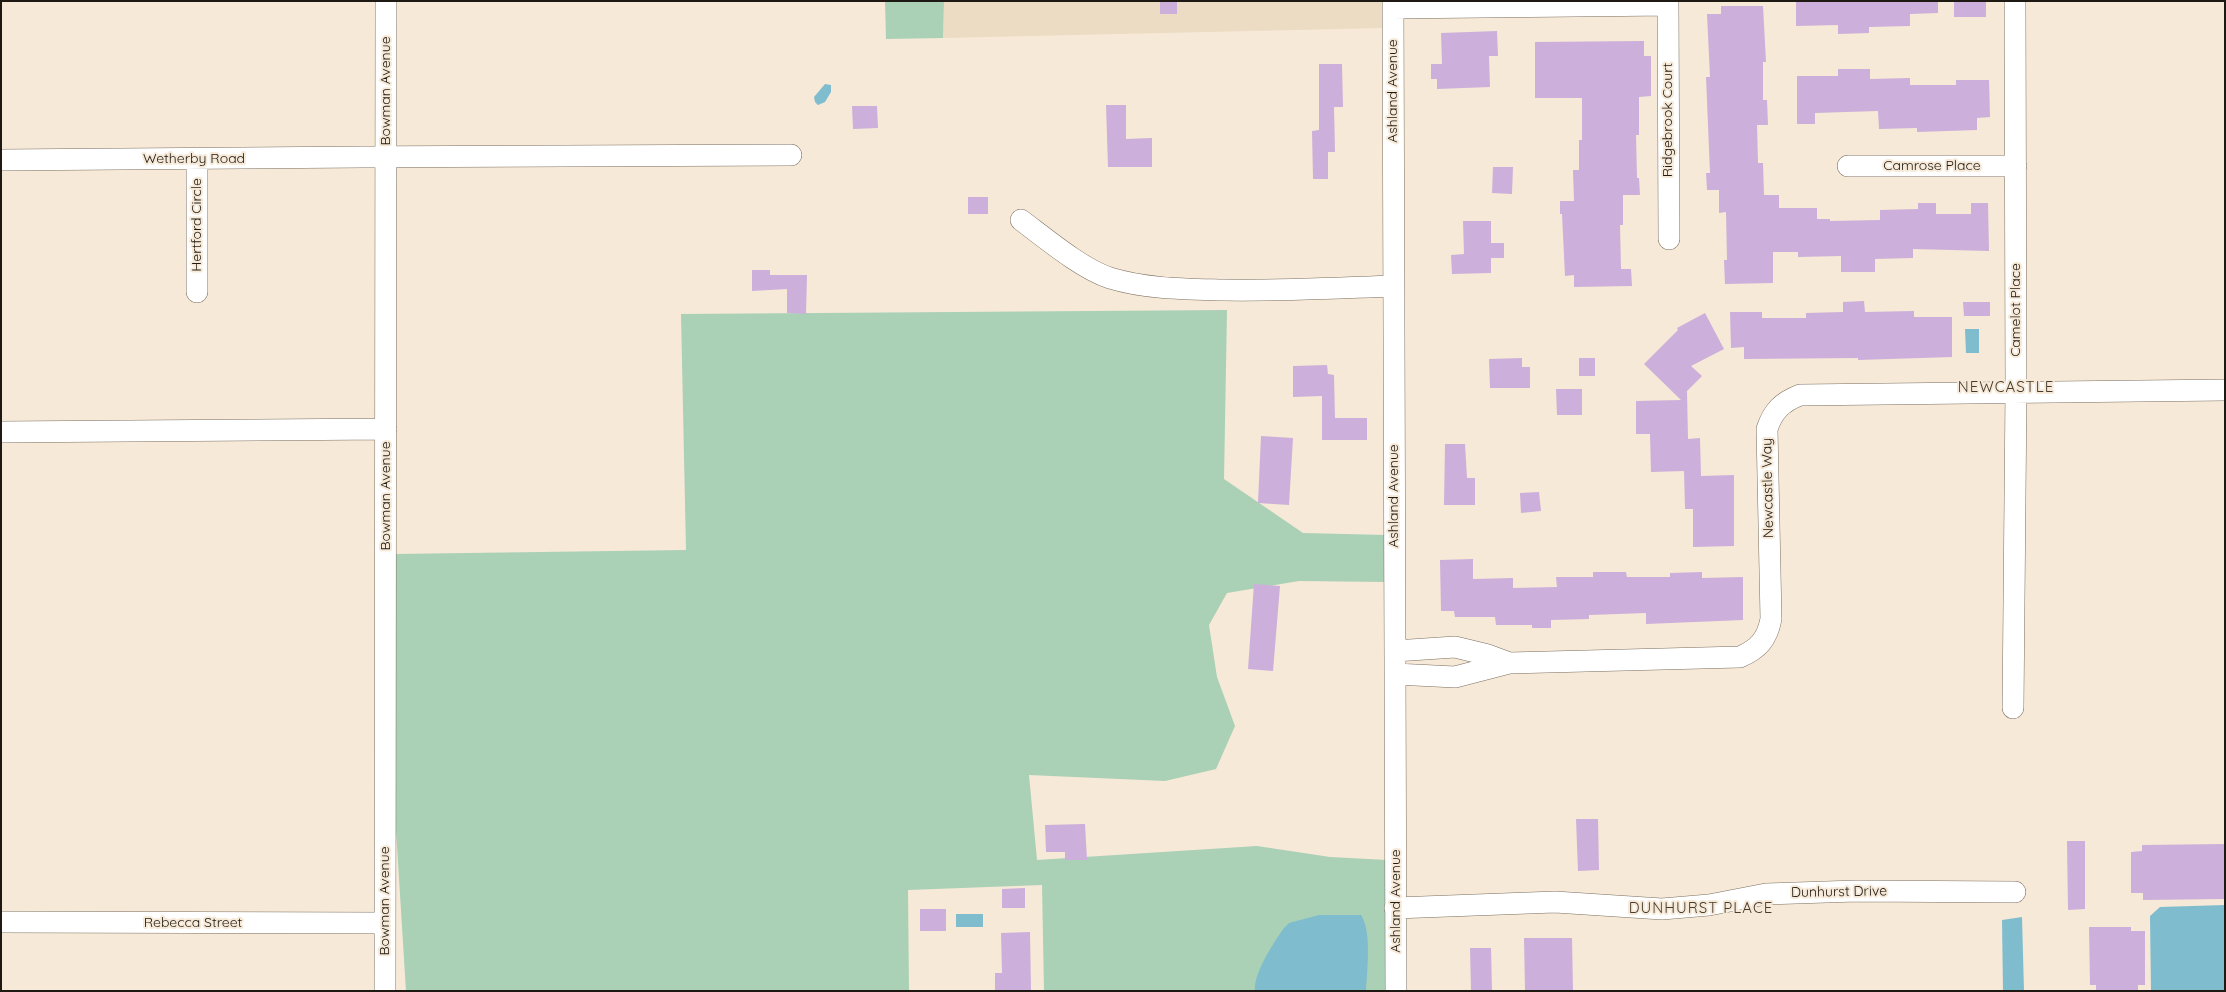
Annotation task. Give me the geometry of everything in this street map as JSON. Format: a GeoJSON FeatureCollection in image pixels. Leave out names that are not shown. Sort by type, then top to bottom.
{"type":"FeatureCollection","features":[{"type":"Feature","properties":{"kind":"street","name":"Bowman Avenue"},"geometry":{"type":"LineString","coordinates":[[385,991],[386,1]]}},
{"type":"Feature","properties":{"kind":"street","name":"Camelot Place"},"geometry":{"type":"LineString","coordinates":[[2013,708],[2016,392],[2015,1]]}},
{"type":"Feature","properties":{"kind":"street"},"geometry":{"type":"LineString","coordinates":[[1393,4],[1668,3]]}},
{"type":"Feature","properties":{"kind":"street","name":"Ridgebrook Court"},"geometry":{"type":"LineString","coordinates":[[1668,3],[1669,239]]}},
{"type":"Feature","properties":{"kind":"street","name":"Ashland Avenue"},"geometry":{"type":"LineString","coordinates":[[1393,4],[1396,991]]}},
{"type":"Feature","properties":{"kind":"street","name":"Wetherby Road"},"geometry":{"type":"LineString","coordinates":[[1,160],[387,158],[516,155],[791,155]]}},
{"type":"Feature","properties":{"kind":"street","name":"Hertford Circle"},"geometry":{"type":"LineString","coordinates":[[196,292],[197,158]]}},
{"type":"Feature","properties":{"kind":"street","name":"Camrose Place"},"geometry":{"type":"LineString","coordinates":[[1848,166],[2016,166]]}},
{"type":"Feature","properties":{"kind":"street"},"geometry":{"type":"LineString","coordinates":[[1021,220],[1069,256],[1108,278],[1149,286],[1186,289],[1260,290],[1393,286]]}},
{"type":"Feature","properties":{"kind":"street","name":"Newcastle Way"},"geometry":{"type":"LineString","coordinates":[[1395,674],[1455,676],[1509,663],[1740,657],[1752,652],[1762,643],[1769,631],[1771,619],[1767,430],[1771,417],[1778,407],[1789,399],[1807,394],[2225,390]]}},
{"type":"Feature","properties":{"kind":"street"},"geometry":{"type":"LineString","coordinates":[[1,432],[386,429]]}},
{"type":"Feature","properties":{"kind":"street","name":"Newcastle Way"},"geometry":{"type":"LineString","coordinates":[[1395,651],[1455,647],[1488,655],[1509,663]]}},
{"type":"Feature","properties":{"kind":"street","name":"Dunhurst Drive"},"geometry":{"type":"LineString","coordinates":[[1395,908],[1555,902],[1662,909],[1709,906],[1766,894],[1856,891],[2015,892]]}},
{"type":"Feature","properties":{"kind":"street","name":"Rebecca Street"},"geometry":{"type":"LineString","coordinates":[[1,922],[385,923]]}},
{"type":"Feature","properties":{"kind":"shaded area"},"geometry":{"type":"Polygon","coordinates":[[[944,1],[1384,1],[1384,28],[943,38],[944,1]]]}},
{"type":"Feature","properties":{"kind":"green space"},"geometry":{"type":"Polygon","coordinates":[[[885,1],[944,1],[943,38],[886,39],[885,1]]]}},
{"type":"Feature","properties":{"kind":"green space"},"geometry":{"type":"Polygon","coordinates":[[[1227,310],[1224,479],[1303,533],[1386,535],[1386,582],[1299,581],[1227,593],[1209,625],[1217,677],[1235,726],[1216,769],[1165,781],[1029,775],[1037,860],[1257,846],[1330,857],[1387,860],[1385,991],[1044,991],[1042,885],[908,890],[909,991],[406,991],[394,798],[395,554],[686,550],[681,314],[1227,310]]]}},
{"type":"Feature","properties":{"kind":"water"},"geometry":{"type":"Polygon","coordinates":[[[825,84],[831,85],[831,92],[825,102],[818,105],[814,97],[825,84]]]}},
{"type":"Feature","properties":{"kind":"water"},"geometry":{"type":"Polygon","coordinates":[[[1965,329],[1979,329],[1979,353],[1966,353],[1965,329]]]}},
{"type":"Feature","properties":{"kind":"water"},"geometry":{"type":"Polygon","coordinates":[[[2225,905],[2225,991],[2151,991],[2150,916],[2160,907],[2225,905]]]}},
{"type":"Feature","properties":{"kind":"water"},"geometry":{"type":"Polygon","coordinates":[[[956,914],[983,914],[983,927],[956,927],[956,914]]]}},
{"type":"Feature","properties":{"kind":"water"},"geometry":{"type":"Polygon","coordinates":[[[1319,915],[1361,915],[1367,931],[1368,941],[1366,991],[1255,991],[1257,976],[1261,967],[1284,928],[1289,923],[1319,915]]]}},
{"type":"Feature","properties":{"kind":"water"},"geometry":{"type":"Polygon","coordinates":[[[2022,917],[2024,991],[2003,991],[2002,920],[2022,917]]]}},
{"type":"Feature","properties":{"kind":"building"},"geometry":{"type":"Polygon","coordinates":[[[1160,1],[1177,1],[1177,14],[1160,14],[1160,1]]]}},
{"type":"Feature","properties":{"kind":"building"},"geometry":{"type":"Polygon","coordinates":[[[1796,1],[1938,1],[1938,13],[1910,14],[1910,26],[1869,27],[1869,33],[1838,34],[1838,25],[1796,26],[1796,1]]]}},
{"type":"Feature","properties":{"kind":"building"},"geometry":{"type":"Polygon","coordinates":[[[1954,1],[1986,1],[1986,17],[1954,17],[1954,1]]]}},
{"type":"Feature","properties":{"kind":"building"},"geometry":{"type":"Polygon","coordinates":[[[1721,6],[1763,6],[1766,62],[1763,62],[1763,100],[1767,100],[1768,125],[1757,125],[1758,163],[1763,163],[1764,195],[1779,195],[1779,208],[1817,208],[1817,219],[1830,219],[1830,221],[1880,220],[1880,210],[1918,209],[1918,203],[1936,203],[1936,214],[1971,214],[1971,203],[1988,203],[1989,251],[1913,249],[1913,258],[1875,259],[1875,272],[1841,272],[1841,256],[1798,257],[1798,252],[1773,252],[1773,283],[1725,284],[1724,260],[1727,260],[1726,212],[1719,213],[1719,190],[1707,190],[1706,173],[1710,173],[1706,77],[1710,77],[1707,14],[1721,14],[1721,6]]]}},
{"type":"Feature","properties":{"kind":"building"},"geometry":{"type":"Polygon","coordinates":[[[1497,31],[1498,56],[1489,56],[1490,87],[1437,89],[1437,79],[1431,79],[1431,64],[1442,64],[1441,33],[1497,31]]]}},
{"type":"Feature","properties":{"kind":"building"},"geometry":{"type":"Polygon","coordinates":[[[1644,41],[1644,56],[1651,56],[1651,96],[1639,97],[1639,135],[1636,135],[1637,178],[1639,178],[1640,195],[1623,195],[1623,225],[1620,225],[1621,269],[1631,269],[1632,286],[1574,287],[1574,275],[1565,276],[1560,201],[1574,201],[1573,170],[1579,170],[1579,140],[1582,140],[1582,98],[1535,98],[1535,42],[1644,41]]]}},
{"type":"Feature","properties":{"kind":"building"},"geometry":{"type":"Polygon","coordinates":[[[1319,64],[1342,64],[1343,107],[1334,107],[1335,152],[1328,152],[1328,179],[1313,179],[1312,131],[1319,130],[1319,64]]]}},
{"type":"Feature","properties":{"kind":"building"},"geometry":{"type":"Polygon","coordinates":[[[1838,69],[1870,69],[1870,79],[1910,78],[1910,85],[1956,85],[1956,80],[1989,80],[1990,117],[1977,118],[1977,130],[1917,132],[1917,128],[1879,129],[1878,111],[1815,113],[1815,124],[1797,124],[1797,76],[1838,76],[1838,69]]]}},
{"type":"Feature","properties":{"kind":"building"},"geometry":{"type":"Polygon","coordinates":[[[1106,105],[1126,105],[1126,139],[1152,138],[1152,167],[1108,167],[1106,105]]]}},
{"type":"Feature","properties":{"kind":"building"},"geometry":{"type":"Polygon","coordinates":[[[852,106],[877,106],[878,128],[853,129],[852,106]]]}},
{"type":"Feature","properties":{"kind":"building"},"geometry":{"type":"Polygon","coordinates":[[[1493,167],[1513,167],[1512,194],[1492,193],[1493,167]]]}},
{"type":"Feature","properties":{"kind":"building"},"geometry":{"type":"Polygon","coordinates":[[[968,197],[988,197],[988,214],[968,214],[968,197]]]}},
{"type":"Feature","properties":{"kind":"building"},"geometry":{"type":"Polygon","coordinates":[[[1463,221],[1491,221],[1491,243],[1504,243],[1504,258],[1491,258],[1491,273],[1452,274],[1451,255],[1464,254],[1463,221]]]}},
{"type":"Feature","properties":{"kind":"building"},"geometry":{"type":"Polygon","coordinates":[[[752,270],[770,270],[770,275],[807,275],[806,314],[787,313],[787,289],[752,291],[752,270]]]}},
{"type":"Feature","properties":{"kind":"building"},"geometry":{"type":"Polygon","coordinates":[[[1864,301],[1865,312],[1914,311],[1914,317],[1952,317],[1952,357],[1858,360],[1858,358],[1744,359],[1744,347],[1731,348],[1730,312],[1762,312],[1762,318],[1806,318],[1806,313],[1843,312],[1843,302],[1864,301]]]}},
{"type":"Feature","properties":{"kind":"building"},"geometry":{"type":"Polygon","coordinates":[[[1963,302],[1990,302],[1990,316],[1964,316],[1963,302]]]}},
{"type":"Feature","properties":{"kind":"building"},"geometry":{"type":"Polygon","coordinates":[[[1705,313],[1724,349],[1691,366],[1702,376],[1687,391],[1688,439],[1700,438],[1701,476],[1734,475],[1734,546],[1693,547],[1693,509],[1685,509],[1684,471],[1651,472],[1650,434],[1636,434],[1636,401],[1681,400],[1644,364],[1678,330],[1677,328],[1705,313]]]}},
{"type":"Feature","properties":{"kind":"building"},"geometry":{"type":"Polygon","coordinates":[[[1522,358],[1522,367],[1530,367],[1530,388],[1490,388],[1489,359],[1522,358]]]}},
{"type":"Feature","properties":{"kind":"building"},"geometry":{"type":"Polygon","coordinates":[[[1579,358],[1595,358],[1595,376],[1579,376],[1579,358]]]}},
{"type":"Feature","properties":{"kind":"building"},"geometry":{"type":"Polygon","coordinates":[[[1327,365],[1328,374],[1334,375],[1335,418],[1367,418],[1367,440],[1322,440],[1322,396],[1293,397],[1293,366],[1327,365]]]}},
{"type":"Feature","properties":{"kind":"building"},"geometry":{"type":"Polygon","coordinates":[[[1556,389],[1582,389],[1582,415],[1557,415],[1556,389]]]}},
{"type":"Feature","properties":{"kind":"building"},"geometry":{"type":"Polygon","coordinates":[[[1261,436],[1293,438],[1289,505],[1258,503],[1261,436]]]}},
{"type":"Feature","properties":{"kind":"building"},"geometry":{"type":"Polygon","coordinates":[[[1445,444],[1465,444],[1467,478],[1475,478],[1475,505],[1444,505],[1445,444]]]}},
{"type":"Feature","properties":{"kind":"building"},"geometry":{"type":"Polygon","coordinates":[[[1539,492],[1541,511],[1521,513],[1520,493],[1539,492]]]}},
{"type":"Feature","properties":{"kind":"building"},"geometry":{"type":"Polygon","coordinates":[[[1473,559],[1473,579],[1513,578],[1513,588],[1557,587],[1556,577],[1593,577],[1593,572],[1626,572],[1627,577],[1670,577],[1670,573],[1702,572],[1702,578],[1743,577],[1743,620],[1646,624],[1646,613],[1589,615],[1589,619],[1551,620],[1551,628],[1532,628],[1532,625],[1496,625],[1495,617],[1455,617],[1454,611],[1441,611],[1440,560],[1473,559]]]}},
{"type":"Feature","properties":{"kind":"building"},"geometry":{"type":"Polygon","coordinates":[[[1254,584],[1280,586],[1273,671],[1248,669],[1254,584]]]}},
{"type":"Feature","properties":{"kind":"building"},"geometry":{"type":"Polygon","coordinates":[[[1576,819],[1598,819],[1599,870],[1578,871],[1576,819]]]}},
{"type":"Feature","properties":{"kind":"building"},"geometry":{"type":"Polygon","coordinates":[[[1085,824],[1087,860],[1065,860],[1065,852],[1046,852],[1045,825],[1085,824]]]}},
{"type":"Feature","properties":{"kind":"building"},"geometry":{"type":"Polygon","coordinates":[[[2067,841],[2085,841],[2085,909],[2068,910],[2067,841]]]}},
{"type":"Feature","properties":{"kind":"building"},"geometry":{"type":"Polygon","coordinates":[[[2225,844],[2225,899],[2143,900],[2143,893],[2131,893],[2131,852],[2142,851],[2142,845],[2225,844]]]}},
{"type":"Feature","properties":{"kind":"building"},"geometry":{"type":"Polygon","coordinates":[[[1025,888],[1025,908],[1002,908],[1002,889],[1025,888]]]}},
{"type":"Feature","properties":{"kind":"building"},"geometry":{"type":"Polygon","coordinates":[[[920,909],[946,909],[946,931],[920,931],[920,909]]]}},
{"type":"Feature","properties":{"kind":"building"},"geometry":{"type":"Polygon","coordinates":[[[2089,927],[2131,927],[2131,931],[2145,931],[2145,985],[2138,985],[2138,991],[2096,991],[2096,985],[2090,985],[2089,927]]]}},
{"type":"Feature","properties":{"kind":"building"},"geometry":{"type":"Polygon","coordinates":[[[1030,932],[1031,990],[995,991],[995,973],[1002,973],[1001,933],[1030,932]]]}},
{"type":"Feature","properties":{"kind":"building"},"geometry":{"type":"Polygon","coordinates":[[[1524,938],[1572,938],[1573,990],[1525,990],[1524,938]]]}},
{"type":"Feature","properties":{"kind":"building"},"geometry":{"type":"Polygon","coordinates":[[[1470,948],[1491,948],[1492,991],[1471,991],[1470,948]]]}},
{"type":"Feature","properties":{"kind":"district","name":"NEWCASTLE"},"geometry":{"type":"Point","coordinates":[2006,387]}},
{"type":"Feature","properties":{"kind":"district","name":"DUNHURST PLACE"},"geometry":{"type":"Point","coordinates":[1701,908]}}]}
